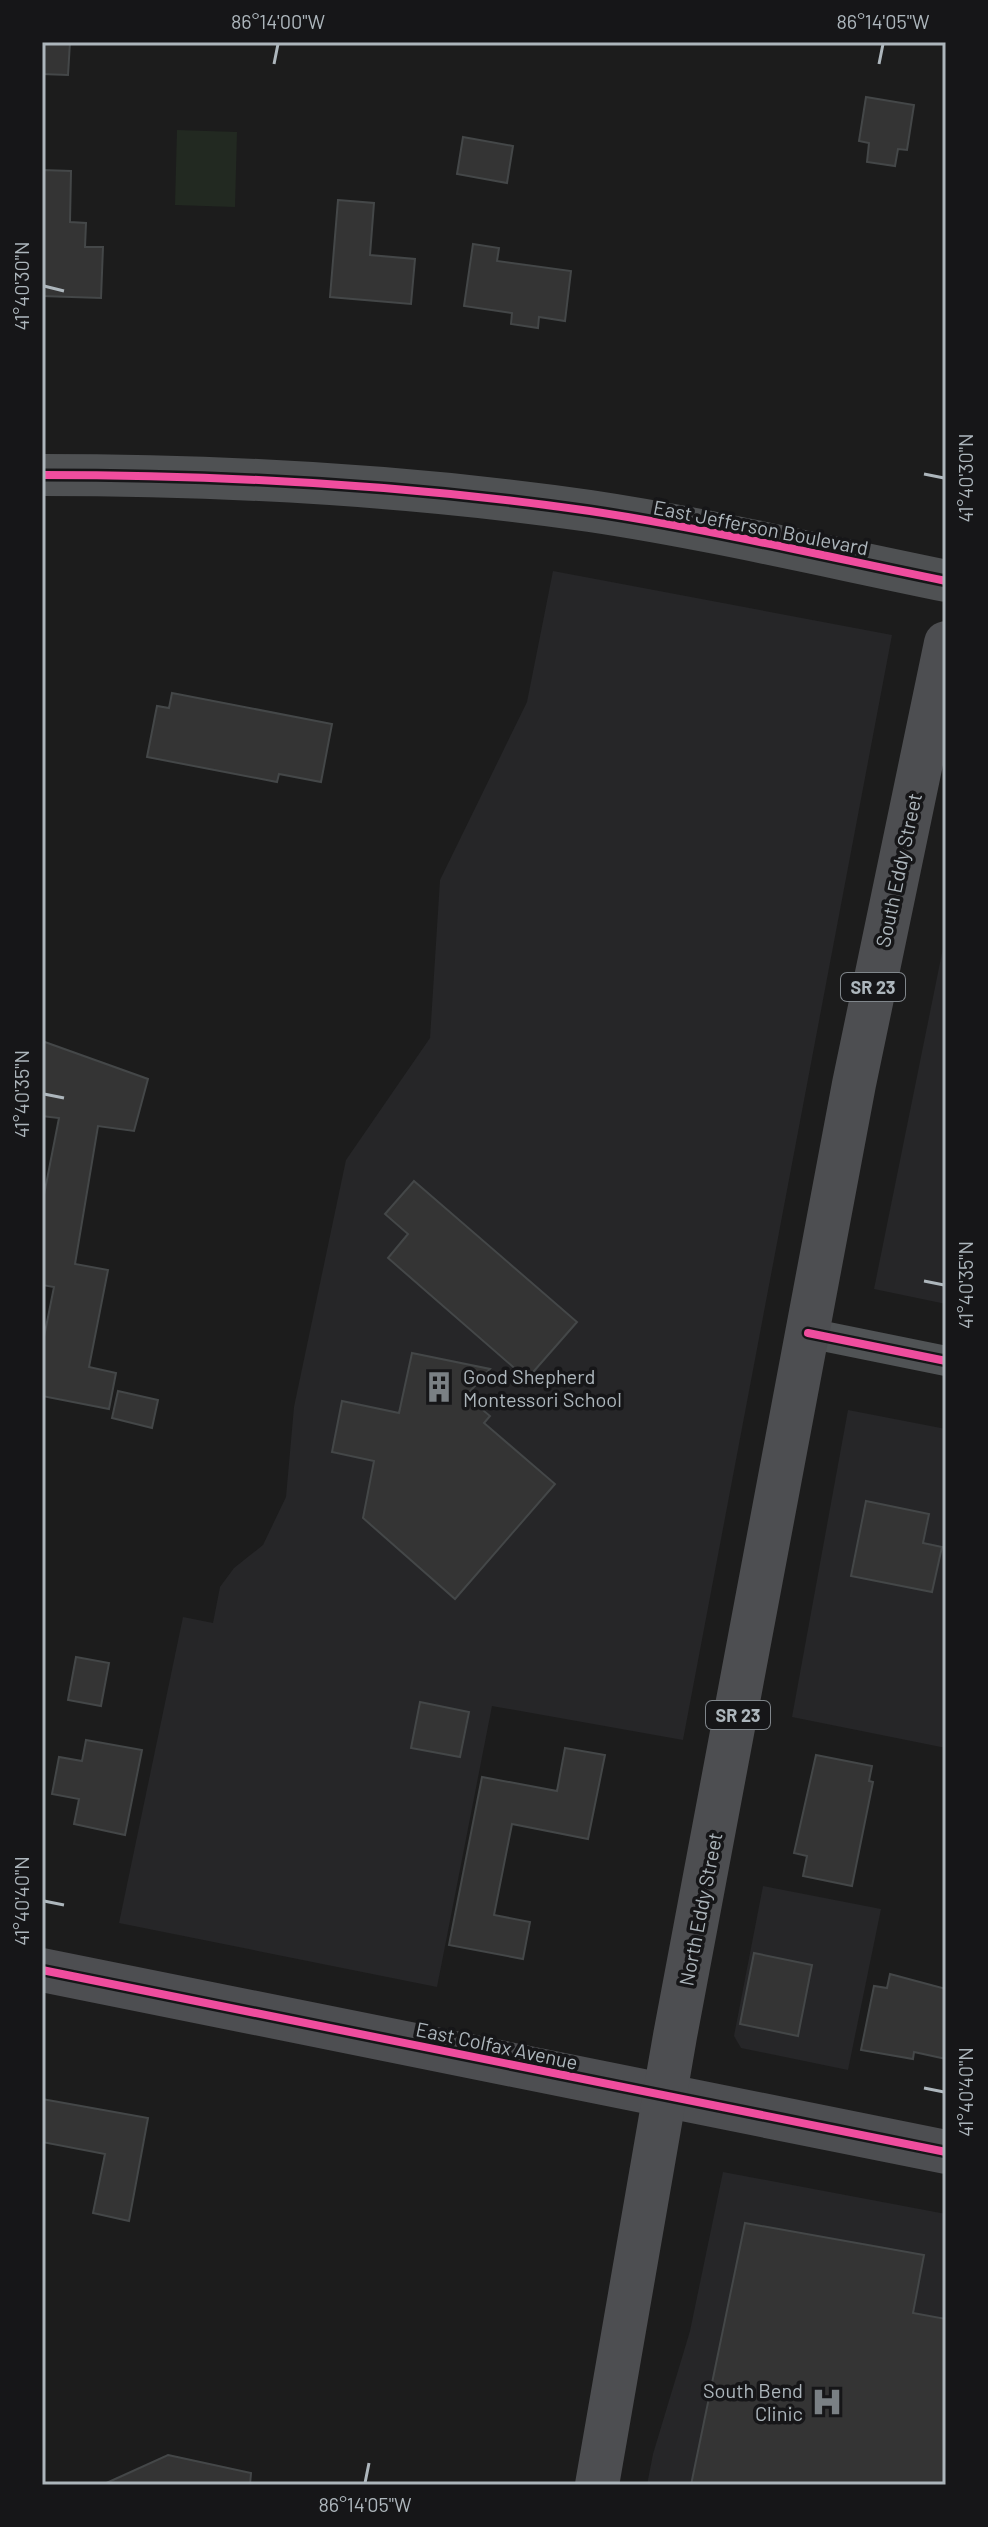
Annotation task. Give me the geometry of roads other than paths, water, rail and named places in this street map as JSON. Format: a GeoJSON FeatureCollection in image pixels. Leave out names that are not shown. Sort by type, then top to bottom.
{"type":"FeatureCollection","features":[{"type":"Feature","properties":{"kind":"main road","name":"South Eddy Street"},"geometry":{"type":"LineString","coordinates":[[808,1333],[886,924],[946,643]]}},
{"type":"Feature","properties":{"kind":"main road","name":"North Eddy Street"},"geometry":{"type":"LineString","coordinates":[[597,2485],[664,2096],[808,1333]]}},
{"type":"Feature","properties":{"kind":"main road","name":"East Colfax Avenue"},"geometry":{"type":"LineString","coordinates":[[42,1970],[946,2152]]}},
{"type":"Feature","properties":{"kind":"street","name":"East Jefferson Boulevard"},"geometry":{"type":"LineString","coordinates":[[42,475],[293,482],[560,507],[679,525],[946,581]]}},
{"type":"Feature","properties":{"kind":"street"},"geometry":{"type":"LineString","coordinates":[[808,1333],[946,1361]]}},
{"type":"Feature","properties":{"kind":"place","name":"Good Shepherd Montessori School"},"geometry":{"type":"Point","coordinates":[439,1387]}},
{"type":"Feature","properties":{"kind":"place","name":"South Bend Clinic"},"geometry":{"type":"Point","coordinates":[827,2402]}}]}
